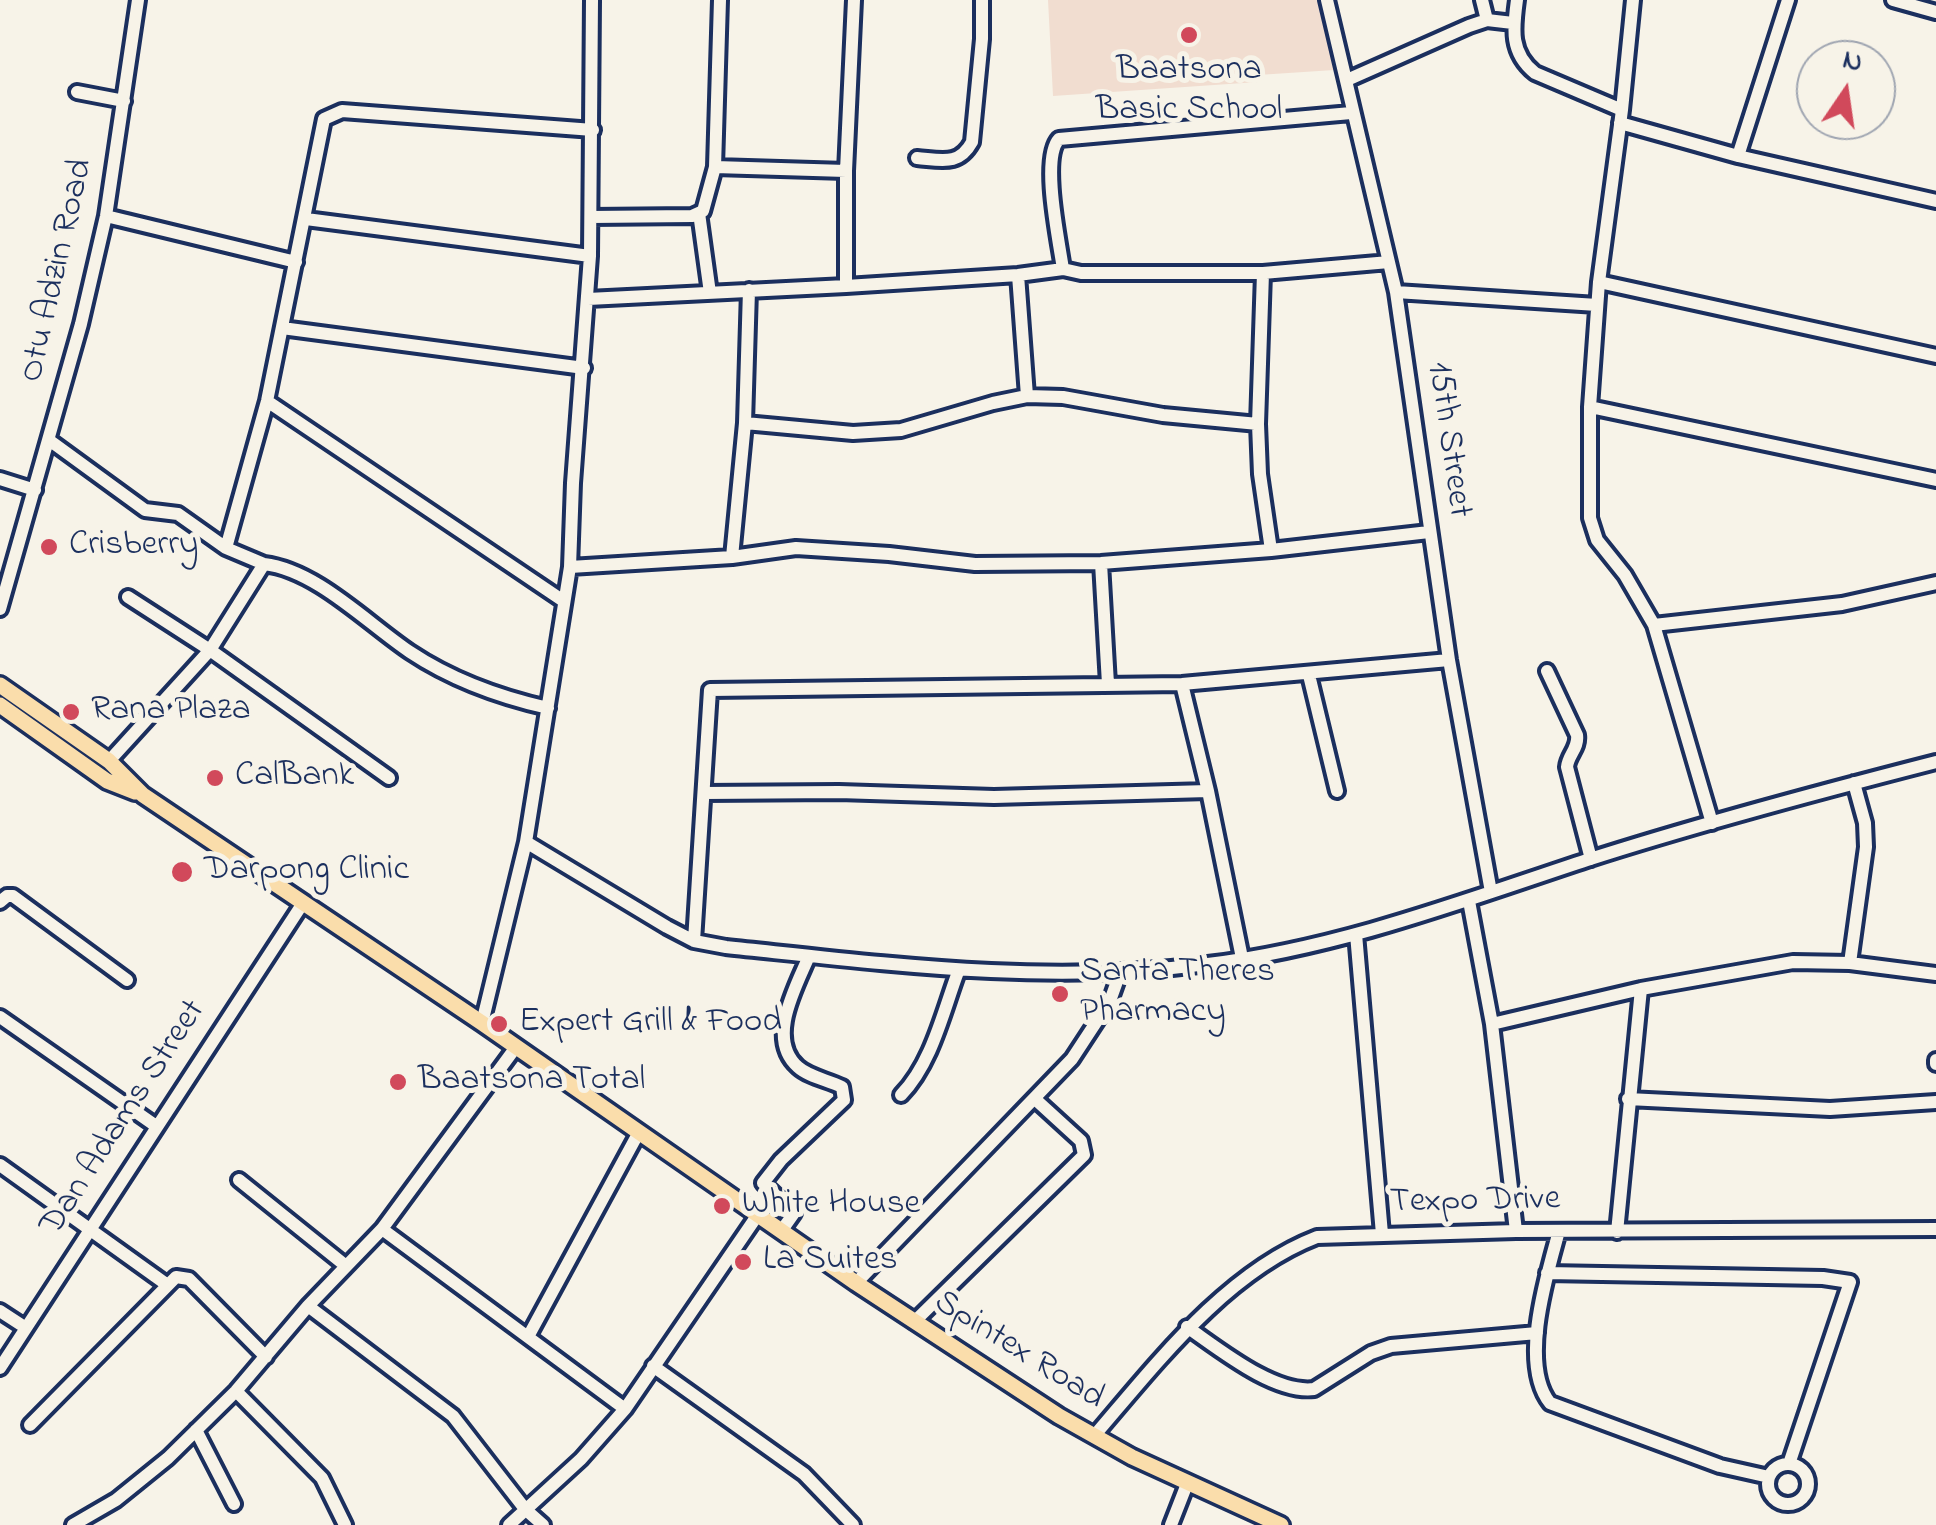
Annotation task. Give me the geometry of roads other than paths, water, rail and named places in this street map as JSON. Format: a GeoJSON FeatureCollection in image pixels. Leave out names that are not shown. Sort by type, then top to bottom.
{"type":"FeatureCollection","features":[{"type":"Feature","properties":{"kind":"main road","name":"Spintex Road"},"geometry":{"type":"LineString","coordinates":[[0,684],[109,761],[144,796],[482,1023],[914,1322],[1094,1436],[1187,1484],[1281,1525]]}},
{"type":"Feature","properties":{"kind":"main road","name":"Spintex Road"},"geometry":{"type":"LineString","coordinates":[[0,706],[108,781],[144,796]]}},
{"type":"Feature","properties":{"kind":"street","name":"Otu Adzin Road"},"geometry":{"type":"LineString","coordinates":[[0,609],[82,324],[106,216],[137,0]]}},
{"type":"Feature","properties":{"kind":"street"},"geometry":{"type":"LineString","coordinates":[[482,1023],[526,842],[570,566],[590,256],[592,0]]}},
{"type":"Feature","properties":{"kind":"street"},"geometry":{"type":"LineString","coordinates":[[591,217],[703,211],[715,167],[720,0]]}},
{"type":"Feature","properties":{"kind":"street"},"geometry":{"type":"LineString","coordinates":[[846,286],[846,172],[854,0]]}},
{"type":"Feature","properties":{"kind":"street"},"geometry":{"type":"LineString","coordinates":[[917,158],[956,161],[966,154],[972,142],[982,0]]}},
{"type":"Feature","properties":{"kind":"street","name":"15th Street"},"geometry":{"type":"LineString","coordinates":[[1327,0],[1396,292],[1449,660],[1491,892]]}},
{"type":"Feature","properties":{"kind":"street"},"geometry":{"type":"LineString","coordinates":[[1482,0],[1487,20]]}},
{"type":"Feature","properties":{"kind":"street"},"geometry":{"type":"LineString","coordinates":[[1518,0],[1514,23],[1516,53],[1535,73],[1621,117],[1738,156],[1936,201]]}},
{"type":"Feature","properties":{"kind":"street"},"geometry":{"type":"LineString","coordinates":[[1633,0],[1598,282],[1590,406],[1590,518],[1598,540],[1625,575],[1654,625],[1712,824]]}},
{"type":"Feature","properties":{"kind":"street"},"geometry":{"type":"LineString","coordinates":[[1738,156],[1788,0]]}},
{"type":"Feature","properties":{"kind":"street"},"geometry":{"type":"LineString","coordinates":[[1893,0],[1936,12]]}},
{"type":"Feature","properties":{"kind":"street"},"geometry":{"type":"LineString","coordinates":[[1346,80],[1487,20],[1514,23]]}},
{"type":"Feature","properties":{"kind":"street"},"geometry":{"type":"LineString","coordinates":[[76,92],[124,101]]}},
{"type":"Feature","properties":{"kind":"street"},"geometry":{"type":"LineString","coordinates":[[226,548],[267,401],[324,119],[332,113],[593,130]]}},
{"type":"Feature","properties":{"kind":"street"},"geometry":{"type":"LineString","coordinates":[[1062,269],[1051,174],[1052,150],[1059,139],[1351,113]]}},
{"type":"Feature","properties":{"kind":"street"},"geometry":{"type":"LineString","coordinates":[[715,167],[846,172]]}},
{"type":"Feature","properties":{"kind":"street"},"geometry":{"type":"LineString","coordinates":[[699,214],[710,293]]}},
{"type":"Feature","properties":{"kind":"street"},"geometry":{"type":"LineString","coordinates":[[106,216],[296,262]]}},
{"type":"Feature","properties":{"kind":"street"},"geometry":{"type":"LineString","coordinates":[[306,219],[590,256]]}},
{"type":"Feature","properties":{"kind":"street"},"geometry":{"type":"LineString","coordinates":[[588,299],[846,286],[1062,269],[1081,273],[1263,273],[1389,262]]}},
{"type":"Feature","properties":{"kind":"street"},"geometry":{"type":"LineString","coordinates":[[1263,273],[1258,424],[1260,474],[1271,550]]}},
{"type":"Feature","properties":{"kind":"street"},"geometry":{"type":"LineString","coordinates":[[1018,275],[1027,396]]}},
{"type":"Feature","properties":{"kind":"street"},"geometry":{"type":"LineString","coordinates":[[1598,282],[1936,356]]}},
{"type":"Feature","properties":{"kind":"street"},"geometry":{"type":"LineString","coordinates":[[732,557],[745,423],[748,290]]}},
{"type":"Feature","properties":{"kind":"street"},"geometry":{"type":"LineString","coordinates":[[1396,292],[1597,304]]}},
{"type":"Feature","properties":{"kind":"street"},"geometry":{"type":"LineString","coordinates":[[282,328],[584,368]]}},
{"type":"Feature","properties":{"kind":"street"},"geometry":{"type":"LineString","coordinates":[[745,423],[853,434],[900,430],[1027,396],[1063,397],[1163,415],[1258,424]]}},
{"type":"Feature","properties":{"kind":"street"},"geometry":{"type":"LineString","coordinates":[[267,401],[562,600]]}},
{"type":"Feature","properties":{"kind":"street"},"geometry":{"type":"LineString","coordinates":[[1590,406],[1936,480]]}},
{"type":"Feature","properties":{"kind":"street"},"geometry":{"type":"LineString","coordinates":[[49,440],[145,510],[178,514],[226,548],[300,573],[413,654],[450,675],[506,698],[548,708]]}},
{"type":"Feature","properties":{"kind":"street"},"geometry":{"type":"LineString","coordinates":[[0,479],[35,490]]}},
{"type":"Feature","properties":{"kind":"street"},"geometry":{"type":"LineString","coordinates":[[570,566],[732,557],[796,548],[975,564],[1101,563],[1271,550],[1430,532]]}},
{"type":"Feature","properties":{"kind":"street"},"geometry":{"type":"LineString","coordinates":[[1101,563],[1108,684]]}},
{"type":"Feature","properties":{"kind":"street"},"geometry":{"type":"LineString","coordinates":[[109,761],[210,650],[264,564]]}},
{"type":"Feature","properties":{"kind":"street"},"geometry":{"type":"LineString","coordinates":[[1654,625],[1842,604],[1936,583]]}},
{"type":"Feature","properties":{"kind":"street"},"geometry":{"type":"LineString","coordinates":[[128,597],[210,650],[389,778]]}},
{"type":"Feature","properties":{"kind":"street"},"geometry":{"type":"LineString","coordinates":[[694,941],[710,690],[1182,684],[1449,660]]}},
{"type":"Feature","properties":{"kind":"street"},"geometry":{"type":"LineString","coordinates":[[1548,671],[1577,735],[1568,767],[1591,859]]}},
{"type":"Feature","properties":{"kind":"street"},"geometry":{"type":"LineString","coordinates":[[1309,675],[1337,791]]}},
{"type":"Feature","properties":{"kind":"street"},"geometry":{"type":"LineString","coordinates":[[1182,684],[1242,958]]}},
{"type":"Feature","properties":{"kind":"street"},"geometry":{"type":"LineString","coordinates":[[526,842],[694,941],[958,972],[1120,974],[1242,958],[1356,934],[1591,859],[1936,762]]}},
{"type":"Feature","properties":{"kind":"street"},"geometry":{"type":"LineString","coordinates":[[1850,963],[1866,847],[1854,783]]}},
{"type":"Feature","properties":{"kind":"street"},"geometry":{"type":"LineString","coordinates":[[704,794],[839,792],[994,797],[1208,791]]}},
{"type":"Feature","properties":{"kind":"street"},"geometry":{"type":"LineString","coordinates":[[0,902],[13,896],[127,980]]}},
{"type":"Feature","properties":{"kind":"street"},"geometry":{"type":"LineString","coordinates":[[1468,900],[1492,1024],[1516,1231]]}},
{"type":"Feature","properties":{"kind":"street","name":"Dan Adams Street"},"geometry":{"type":"LineString","coordinates":[[0,1368],[303,903]]}},
{"type":"Feature","properties":{"kind":"street"},"geometry":{"type":"LineString","coordinates":[[1356,934],[1382,1234]]}},
{"type":"Feature","properties":{"kind":"street"},"geometry":{"type":"LineString","coordinates":[[782,1230],[794,1213],[763,1183],[781,1160],[844,1100],[842,1087],[800,1070],[788,1055],[784,1027],[809,956]]}},
{"type":"Feature","properties":{"kind":"street"},"geometry":{"type":"LineString","coordinates":[[1492,1024],[1641,988],[1794,962],[1850,963],[1936,974]]}},
{"type":"Feature","properties":{"kind":"street"},"geometry":{"type":"LineString","coordinates":[[901,1094],[912,1084],[928,1053],[958,972]]}},
{"type":"Feature","properties":{"kind":"street"},"geometry":{"type":"LineString","coordinates":[[856,1283],[1072,1059],[1110,1002],[1120,974]]}},
{"type":"Feature","properties":{"kind":"street"},"geometry":{"type":"LineString","coordinates":[[1617,1232],[1641,988]]}},
{"type":"Feature","properties":{"kind":"street"},"geometry":{"type":"LineString","coordinates":[[0,1017],[156,1126]]}},
{"type":"Feature","properties":{"kind":"street"},"geometry":{"type":"LineString","coordinates":[[73,1525],[116,1500],[168,1458],[236,1391],[308,1306],[382,1229],[516,1047]]}},
{"type":"Feature","properties":{"kind":"street"},"geometry":{"type":"LineString","coordinates":[[914,1322],[1084,1155],[1081,1141],[1035,1098]]}},
{"type":"Feature","properties":{"kind":"street"},"geometry":{"type":"LineString","coordinates":[[1628,1099],[1830,1109],[1936,1102]]}},
{"type":"Feature","properties":{"kind":"street"},"geometry":{"type":"LineString","coordinates":[[529,1334],[639,1132]]}},
{"type":"Feature","properties":{"kind":"street"},"geometry":{"type":"LineString","coordinates":[[0,1164],[166,1284]]}},
{"type":"Feature","properties":{"kind":"street"},"geometry":{"type":"LineString","coordinates":[[240,1180],[346,1266]]}},
{"type":"Feature","properties":{"kind":"street"},"geometry":{"type":"LineString","coordinates":[[508,1525],[582,1459],[625,1409],[759,1213]]}},
{"type":"Feature","properties":{"kind":"street"},"geometry":{"type":"LineString","coordinates":[[382,1229],[529,1334],[625,1409]]}},
{"type":"Feature","properties":{"kind":"street","name":"Texpo Drive"},"geometry":{"type":"LineString","coordinates":[[1094,1436],[1187,1327],[1259,1270],[1298,1244],[1317,1237],[1516,1231],[1936,1229]]}},
{"type":"Feature","properties":{"kind":"street"},"geometry":{"type":"LineString","coordinates":[[1559,1231],[1537,1333],[1537,1376],[1541,1392],[1550,1403],[1720,1466],[1769,1477]]}},
{"type":"Feature","properties":{"kind":"street"},"geometry":{"type":"LineString","coordinates":[[1547,1274],[1823,1278],[1850,1282],[1789,1464]]}},
{"type":"Feature","properties":{"kind":"street"},"geometry":{"type":"LineString","coordinates":[[30,1425],[176,1277],[190,1279],[266,1357]]}},
{"type":"Feature","properties":{"kind":"street"},"geometry":{"type":"LineString","coordinates":[[308,1306],[453,1416],[525,1509],[542,1525]]}},
{"type":"Feature","properties":{"kind":"street"},"geometry":{"type":"LineString","coordinates":[[0,1311],[26,1328]]}},
{"type":"Feature","properties":{"kind":"street"},"geometry":{"type":"LineString","coordinates":[[1187,1327],[1260,1373],[1304,1391],[1314,1390],[1371,1353],[1391,1346],[1537,1333]]}},
{"type":"Feature","properties":{"kind":"street"},"geometry":{"type":"LineString","coordinates":[[652,1366],[804,1474],[853,1525]]}},
{"type":"Feature","properties":{"kind":"street"},"geometry":{"type":"LineString","coordinates":[[236,1391],[322,1478],[345,1525]]}},
{"type":"Feature","properties":{"kind":"street"},"geometry":{"type":"LineString","coordinates":[[196,1430],[234,1504]]}},
{"type":"Feature","properties":{"kind":"street"},"geometry":{"type":"LineString","coordinates":[[1789,1464],[1799,1467],[1808,1485],[1801,1499],[1792,1504],[1777,1500],[1768,1488],[1775,1468],[1789,1464]]}},
{"type":"Feature","properties":{"kind":"street"},"geometry":{"type":"LineString","coordinates":[[1171,1525],[1187,1484]]}},
{"type":"Feature","properties":{"kind":"place","name":"Baatsona Basic School"},"geometry":{"type":"Point","coordinates":[1189,35]}},
{"type":"Feature","properties":{"kind":"place","name":"Crisberry"},"geometry":{"type":"Point","coordinates":[49,547]}},
{"type":"Feature","properties":{"kind":"place","name":"Rana Plaza"},"geometry":{"type":"Point","coordinates":[71,712]}},
{"type":"Feature","properties":{"kind":"place","name":"CalBank"},"geometry":{"type":"Point","coordinates":[215,778]}},
{"type":"Feature","properties":{"kind":"place","name":"Darpong Clinic"},"geometry":{"type":"Point","coordinates":[182,872]}},
{"type":"Feature","properties":{"kind":"place","name":"Santa Theres Pharmacy"},"geometry":{"type":"Point","coordinates":[1060,994]}},
{"type":"Feature","properties":{"kind":"place","name":"Expert Grill & Food"},"geometry":{"type":"Point","coordinates":[499,1024]}},
{"type":"Feature","properties":{"kind":"place","name":"Baatsona Total"},"geometry":{"type":"Point","coordinates":[398,1082]}},
{"type":"Feature","properties":{"kind":"place","name":"White House"},"geometry":{"type":"Point","coordinates":[722,1206]}},
{"type":"Feature","properties":{"kind":"place","name":"La Suites"},"geometry":{"type":"Point","coordinates":[743,1262]}}]}
